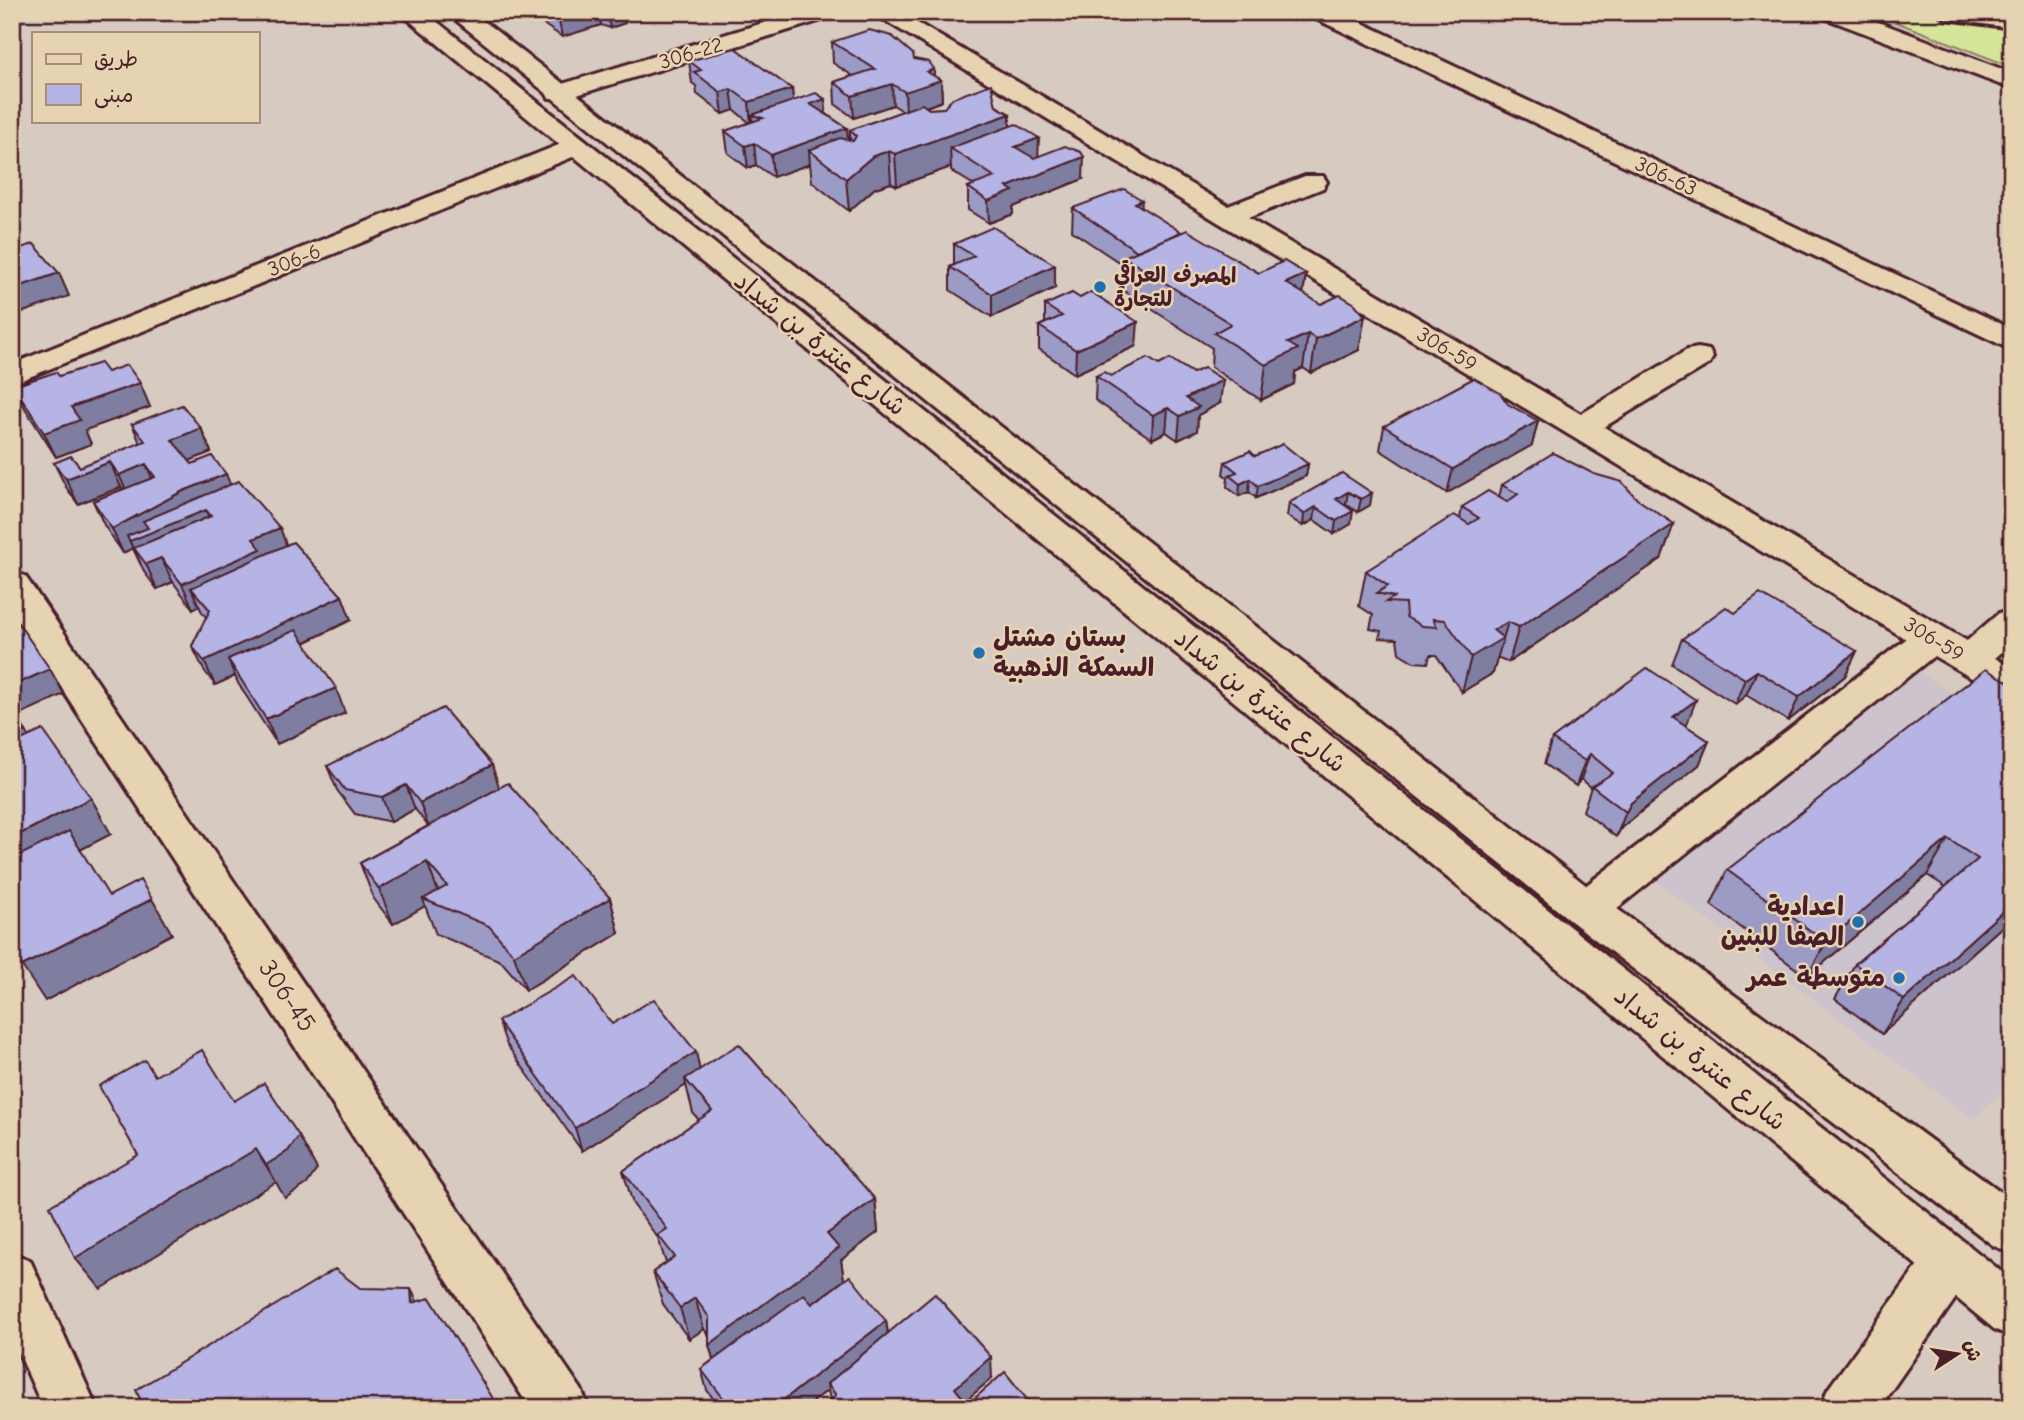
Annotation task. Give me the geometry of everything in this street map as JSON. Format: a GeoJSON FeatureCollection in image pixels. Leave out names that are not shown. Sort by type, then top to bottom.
{"type":"FeatureCollection","features":[{"type":"Feature","properties":{"kind":"street","name":"شارع عنترة بن شداد"},"geometry":{"type":"LineString","coordinates":[[410,12],[2012,1312]]}},
{"type":"Feature","properties":{"kind":"street","name":"شارع عنترة بن شداد"},"geometry":{"type":"LineString","coordinates":[[457,12],[1586,909],[2012,1230]]}},
{"type":"Feature","properties":{"kind":"street","name":"306-22"},"geometry":{"type":"LineString","coordinates":[[558,93],[824,12]]}},
{"type":"Feature","properties":{"kind":"street","name":"306-59"},"geometry":{"type":"LineString","coordinates":[[882,12],[2012,685]]}},
{"type":"Feature","properties":{"kind":"street","name":"306-63"},"geometry":{"type":"LineString","coordinates":[[1320,12],[2012,341]]}},
{"type":"Feature","properties":{"kind":"street"},"geometry":{"type":"LineString","coordinates":[[1830,12],[2012,82]]}},
{"type":"Feature","properties":{"kind":"street"},"geometry":{"type":"LineString","coordinates":[[1947,12],[2012,21]]}},
{"type":"Feature","properties":{"kind":"street","name":"306-6"},"geometry":{"type":"LineString","coordinates":[[12,375],[576,146]]}},
{"type":"Feature","properties":{"kind":"street"},"geometry":{"type":"LineString","coordinates":[[1225,217],[1314,181]]}},
{"type":"Feature","properties":{"kind":"street"},"geometry":{"type":"LineString","coordinates":[[1580,428],[1698,357]]}},
{"type":"Feature","properties":{"kind":"street","name":"306-45"},"geometry":{"type":"LineString","coordinates":[[12,584],[562,1408]]}},
{"type":"Feature","properties":{"kind":"street"},"geometry":{"type":"LineString","coordinates":[[1969,660],[2012,622]]}},
{"type":"Feature","properties":{"kind":"street"},"geometry":{"type":"LineString","coordinates":[[1586,909],[1932,638]]}},
{"type":"Feature","properties":{"kind":"street"},"geometry":{"type":"LineString","coordinates":[[1847,1408],[1951,1262]]}},
{"type":"Feature","properties":{"kind":"street"},"geometry":{"type":"LineString","coordinates":[[12,1277],[70,1408]]}},
{"type":"Feature","properties":{"kind":"shaded area","name":"متوسطة عمر"},"geometry":{"type":"Polygon","coordinates":[[[1918,672],[2012,729],[2012,1081],[1973,1119],[1649,876],[1918,672]]]}},
{"type":"Feature","properties":{"kind":"green space"},"geometry":{"type":"Polygon","coordinates":[[[1870,12],[1917,12],[2012,27],[2012,67],[1870,12]]]}},
{"type":"Feature","properties":{"kind":"building"},"geometry":{"type":"Polygon","coordinates":[[[552,12],[570,12],[558,16],[552,12]]]}},
{"type":"Feature","properties":{"kind":"building"},"geometry":{"type":"Polygon","coordinates":[[[869,30],[892,36],[913,54],[914,59],[929,62],[934,69],[927,72],[941,80],[905,92],[892,84],[852,96],[834,82],[875,69],[832,42],[869,30]]]}},
{"type":"Feature","properties":{"kind":"building"},"geometry":{"type":"Polygon","coordinates":[[[735,48],[792,89],[749,102],[731,89],[720,92],[694,72],[701,70],[689,61],[735,48]]]}},
{"type":"Feature","properties":{"kind":"building"},"geometry":{"type":"Polygon","coordinates":[[[991,84],[996,106],[1010,114],[895,154],[889,151],[873,156],[846,179],[809,150],[840,138],[853,141],[856,136],[850,130],[922,104],[929,109],[944,108],[953,98],[991,84]]]}},
{"type":"Feature","properties":{"kind":"building"},"geometry":{"type":"Polygon","coordinates":[[[816,93],[825,99],[810,104],[847,128],[771,155],[754,143],[745,146],[725,131],[763,118],[752,115],[816,93]]]}},
{"type":"Feature","properties":{"kind":"building"},"geometry":{"type":"Polygon","coordinates":[[[1016,124],[1039,138],[1015,147],[1034,158],[1065,146],[1081,152],[1084,157],[1007,187],[1013,191],[988,201],[968,187],[995,177],[950,148],[1016,124]]]}},
{"type":"Feature","properties":{"kind":"building"},"geometry":{"type":"Polygon","coordinates":[[[1124,189],[1142,200],[1135,203],[1181,232],[1137,251],[1073,208],[1124,189]]]}},
{"type":"Feature","properties":{"kind":"building"},"geometry":{"type":"Polygon","coordinates":[[[993,227],[1055,265],[992,294],[950,267],[974,256],[954,244],[993,227]]]}},
{"type":"Feature","properties":{"kind":"building"},"geometry":{"type":"Polygon","coordinates":[[[1187,230],[1259,273],[1284,261],[1306,274],[1286,283],[1321,304],[1340,295],[1355,304],[1365,316],[1316,339],[1308,334],[1288,343],[1298,349],[1266,365],[1214,333],[1231,324],[1124,257],[1187,230]]]}},
{"type":"Feature","properties":{"kind":"building"},"geometry":{"type":"Polygon","coordinates":[[[34,244],[59,273],[12,289],[12,248],[14,250],[34,244]]]}},
{"type":"Feature","properties":{"kind":"building"},"geometry":{"type":"Polygon","coordinates":[[[1091,292],[1138,322],[1076,350],[1039,326],[1062,316],[1045,305],[1072,293],[1080,298],[1091,292]]]}},
{"type":"Feature","properties":{"kind":"building"},"geometry":{"type":"Polygon","coordinates":[[[1148,358],[1159,365],[1170,359],[1193,373],[1204,368],[1223,380],[1186,398],[1199,407],[1180,416],[1168,408],[1153,415],[1096,376],[1104,372],[1111,376],[1148,358]]]}},
{"type":"Feature","properties":{"kind":"building"},"geometry":{"type":"Polygon","coordinates":[[[100,363],[107,372],[127,365],[140,383],[71,407],[80,420],[44,433],[14,386],[56,372],[59,376],[100,363]]]}},
{"type":"Feature","properties":{"kind":"building"},"geometry":{"type":"Polygon","coordinates":[[[1474,378],[1500,393],[1508,404],[1538,421],[1453,469],[1384,426],[1474,378]]]}},
{"type":"Feature","properties":{"kind":"building"},"geometry":{"type":"Polygon","coordinates":[[[182,405],[201,428],[172,440],[192,464],[212,456],[226,474],[181,492],[112,529],[93,501],[155,477],[146,464],[119,475],[110,462],[66,479],[54,463],[71,456],[80,467],[145,441],[132,424],[182,405]]]}},
{"type":"Feature","properties":{"kind":"building"},"geometry":{"type":"Polygon","coordinates":[[[1283,444],[1308,464],[1258,486],[1250,479],[1240,484],[1229,475],[1237,472],[1225,462],[1250,451],[1255,456],[1283,444]]]}},
{"type":"Feature","properties":{"kind":"building"},"geometry":{"type":"Polygon","coordinates":[[[1553,453],[1594,474],[1622,482],[1637,499],[1674,524],[1519,627],[1508,622],[1493,630],[1503,638],[1471,657],[1445,620],[1433,619],[1437,627],[1422,626],[1406,617],[1405,603],[1386,602],[1394,597],[1377,593],[1388,586],[1366,571],[1454,515],[1469,524],[1479,518],[1462,507],[1488,491],[1507,502],[1518,494],[1502,485],[1553,453]]]}},
{"type":"Feature","properties":{"kind":"building"},"geometry":{"type":"Polygon","coordinates":[[[1342,473],[1372,493],[1361,499],[1348,492],[1336,499],[1353,511],[1336,521],[1316,507],[1304,514],[1289,503],[1342,473]]]}},
{"type":"Feature","properties":{"kind":"building"},"geometry":{"type":"Polygon","coordinates":[[[239,481],[280,528],[253,539],[261,549],[182,584],[161,558],[146,564],[134,548],[211,516],[206,510],[130,541],[127,536],[148,528],[143,521],[239,481]]]}},
{"type":"Feature","properties":{"kind":"building"},"geometry":{"type":"Polygon","coordinates":[[[293,542],[342,596],[204,661],[192,646],[210,610],[191,588],[293,542]]]}},
{"type":"Feature","properties":{"kind":"building"},"geometry":{"type":"Polygon","coordinates":[[[1760,594],[1857,651],[1799,697],[1757,671],[1745,679],[1682,639],[1726,607],[1735,613],[1760,594]]]}},
{"type":"Feature","properties":{"kind":"building"},"geometry":{"type":"Polygon","coordinates":[[[18,623],[50,669],[12,686],[12,626],[18,623]]]}},
{"type":"Feature","properties":{"kind":"building"},"geometry":{"type":"Polygon","coordinates":[[[296,630],[336,688],[266,719],[228,659],[296,630]]]}},
{"type":"Feature","properties":{"kind":"building"},"geometry":{"type":"Polygon","coordinates":[[[1647,668],[1696,700],[1673,717],[1709,741],[1631,803],[1626,812],[1592,786],[1613,773],[1590,754],[1585,761],[1552,739],[1647,668]]]}},
{"type":"Feature","properties":{"kind":"building"},"geometry":{"type":"Polygon","coordinates":[[[1986,669],[2012,684],[2012,903],[1904,1000],[1855,964],[1978,859],[1948,839],[1826,942],[1727,870],[1986,669]]]}},
{"type":"Feature","properties":{"kind":"building"},"geometry":{"type":"Polygon","coordinates":[[[443,708],[492,765],[420,803],[406,785],[382,797],[345,790],[327,766],[443,708]]]}},
{"type":"Feature","properties":{"kind":"building"},"geometry":{"type":"Polygon","coordinates":[[[12,712],[26,731],[12,738],[12,712]]]}},
{"type":"Feature","properties":{"kind":"building"},"geometry":{"type":"Polygon","coordinates":[[[43,730],[91,798],[12,838],[12,744],[43,730]]]}},
{"type":"Feature","properties":{"kind":"building"},"geometry":{"type":"Polygon","coordinates":[[[508,783],[610,898],[514,955],[489,926],[423,899],[447,886],[427,862],[379,889],[360,863],[508,783]]]}},
{"type":"Feature","properties":{"kind":"building"},"geometry":{"type":"Polygon","coordinates":[[[69,831],[109,896],[140,880],[152,899],[22,966],[12,948],[12,859],[69,831]]]}},
{"type":"Feature","properties":{"kind":"building"},"geometry":{"type":"Polygon","coordinates":[[[576,976],[612,1024],[654,999],[696,1052],[575,1128],[498,1021],[576,976]]]}},
{"type":"Feature","properties":{"kind":"building"},"geometry":{"type":"Polygon","coordinates":[[[739,1044],[875,1199],[827,1234],[839,1248],[709,1345],[709,1317],[695,1298],[680,1308],[653,1272],[675,1257],[658,1235],[667,1229],[623,1171],[712,1111],[685,1079],[739,1044]]]}},
{"type":"Feature","properties":{"kind":"building"},"geometry":{"type":"Polygon","coordinates":[[[202,1050],[234,1101],[264,1083],[299,1136],[288,1151],[266,1165],[256,1149],[75,1258],[50,1206],[138,1155],[99,1086],[145,1060],[155,1076],[202,1050]]]}},
{"type":"Feature","properties":{"kind":"building"},"geometry":{"type":"Polygon","coordinates":[[[335,1269],[360,1288],[411,1289],[412,1303],[430,1298],[499,1408],[144,1408],[136,1390],[335,1269]]]}},
{"type":"Feature","properties":{"kind":"building"},"geometry":{"type":"Polygon","coordinates":[[[850,1276],[886,1321],[773,1408],[740,1408],[724,1399],[701,1369],[804,1294],[812,1304],[850,1276]]]}},
{"type":"Feature","properties":{"kind":"building"},"geometry":{"type":"Polygon","coordinates":[[[935,1294],[991,1357],[955,1388],[968,1404],[1005,1372],[1034,1408],[821,1408],[836,1395],[827,1384],[935,1294]]]}},
{"type":"Feature","properties":{"kind":"place","name":"المصرف العراقي للتجارة"},"geometry":{"type":"Point","coordinates":[1100,287]}},
{"type":"Feature","properties":{"kind":"place","name":"بستان مشتل السمكة الذهبية"},"geometry":{"type":"Point","coordinates":[979,653]}},
{"type":"Feature","properties":{"kind":"place","name":"اعدادية الصفا للبنين"},"geometry":{"type":"Point","coordinates":[1858,922]}},
{"type":"Feature","properties":{"kind":"place","name":"متوسطة عمر"},"geometry":{"type":"Point","coordinates":[1899,978]}}]}
